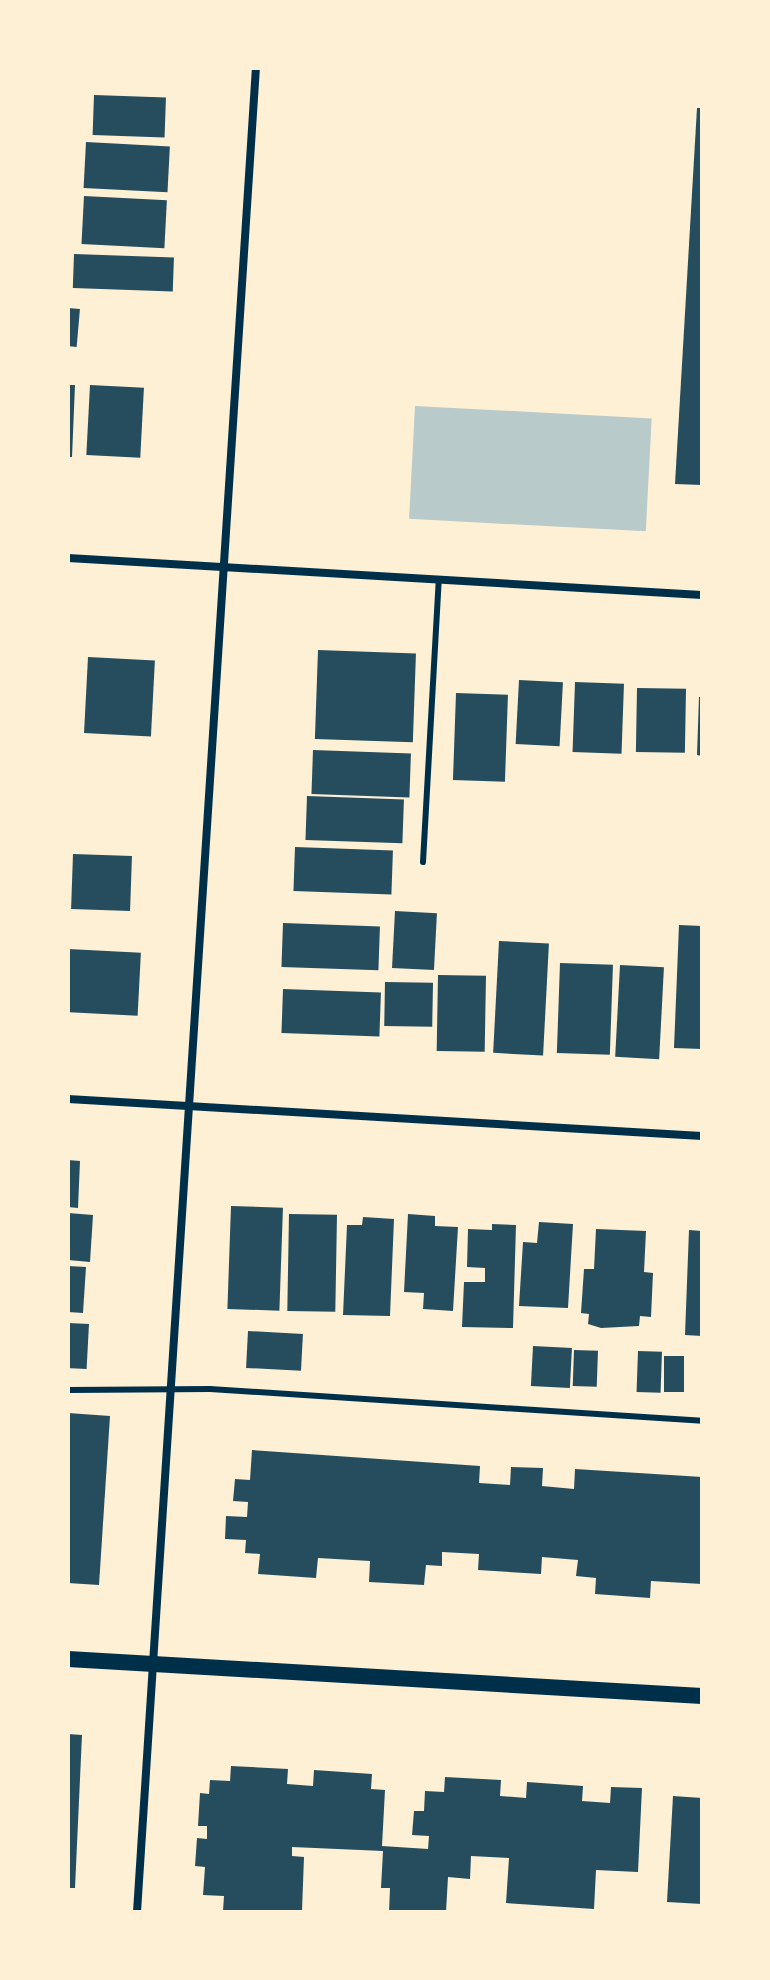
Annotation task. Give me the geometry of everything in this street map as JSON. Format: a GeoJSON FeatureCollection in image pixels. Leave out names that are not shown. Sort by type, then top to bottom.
{"type":"FeatureCollection","features":[{"type":"Feature","properties":{"kind":"main road"},"geometry":{"type":"LineString","coordinates":[[68,1659],[702,1696]]}},
{"type":"Feature","properties":{"kind":"street"},"geometry":{"type":"LineString","coordinates":[[137,1912],[155,1665],[168,1391],[256,68]]}},
{"type":"Feature","properties":{"kind":"street"},"geometry":{"type":"LineString","coordinates":[[68,558],[702,595]]}},
{"type":"Feature","properties":{"kind":"street"},"geometry":{"type":"LineString","coordinates":[[68,1099],[702,1136]]}},
{"type":"Feature","properties":{"kind":"lane"},"geometry":{"type":"LineString","coordinates":[[423,862],[439,580]]}},
{"type":"Feature","properties":{"kind":"lane"},"geometry":{"type":"LineString","coordinates":[[68,1390],[210,1389],[702,1421]]}},
{"type":"Feature","properties":{"kind":"shaded area"},"geometry":{"type":"Polygon","coordinates":[[[415,406],[652,418],[646,531],[409,519],[415,406]]]}},
{"type":"Feature","properties":{"kind":"building"},"geometry":{"type":"Polygon","coordinates":[[[94,95],[166,98],[165,137],[93,135],[94,95]]]}},
{"type":"Feature","properties":{"kind":"building"},"geometry":{"type":"Polygon","coordinates":[[[697,108],[702,108],[702,485],[675,484],[697,108]]]}},
{"type":"Feature","properties":{"kind":"building"},"geometry":{"type":"Polygon","coordinates":[[[86,142],[170,146],[167,192],[84,188],[86,142]]]}},
{"type":"Feature","properties":{"kind":"building"},"geometry":{"type":"Polygon","coordinates":[[[84,196],[167,200],[164,248],[81,244],[84,196]]]}},
{"type":"Feature","properties":{"kind":"building"},"geometry":{"type":"Polygon","coordinates":[[[74,254],[174,257],[173,291],[73,288],[74,254]]]}},
{"type":"Feature","properties":{"kind":"building"},"geometry":{"type":"Polygon","coordinates":[[[68,308],[80,309],[77,347],[68,346],[68,308]]]}},
{"type":"Feature","properties":{"kind":"building"},"geometry":{"type":"Polygon","coordinates":[[[68,385],[75,385],[72,457],[68,457],[68,385]]]}},
{"type":"Feature","properties":{"kind":"building"},"geometry":{"type":"Polygon","coordinates":[[[90,385],[144,388],[140,458],[86,455],[90,385]]]}},
{"type":"Feature","properties":{"kind":"building"},"geometry":{"type":"Polygon","coordinates":[[[318,650],[416,653],[413,742],[315,739],[318,650]]]}},
{"type":"Feature","properties":{"kind":"building"},"geometry":{"type":"Polygon","coordinates":[[[88,657],[155,661],[151,736],[84,733],[88,657]]]}},
{"type":"Feature","properties":{"kind":"building"},"geometry":{"type":"Polygon","coordinates":[[[519,680],[563,682],[560,746],[516,744],[519,680]]]}},
{"type":"Feature","properties":{"kind":"building"},"geometry":{"type":"Polygon","coordinates":[[[575,682],[624,684],[622,754],[573,752],[575,682]]]}},
{"type":"Feature","properties":{"kind":"building"},"geometry":{"type":"Polygon","coordinates":[[[637,688],[686,689],[685,753],[636,752],[637,688]]]}},
{"type":"Feature","properties":{"kind":"building"},"geometry":{"type":"Polygon","coordinates":[[[456,693],[508,695],[505,782],[453,780],[456,693]]]}},
{"type":"Feature","properties":{"kind":"building"},"geometry":{"type":"Polygon","coordinates":[[[699,697],[702,697],[702,756],[697,755],[699,697]]]}},
{"type":"Feature","properties":{"kind":"building"},"geometry":{"type":"Polygon","coordinates":[[[313,750],[411,753],[409,797],[311,794],[313,750]]]}},
{"type":"Feature","properties":{"kind":"building"},"geometry":{"type":"Polygon","coordinates":[[[307,796],[404,799],[402,843],[305,840],[307,796]]]}},
{"type":"Feature","properties":{"kind":"building"},"geometry":{"type":"Polygon","coordinates":[[[295,847],[393,850],[391,894],[293,891],[295,847]]]}},
{"type":"Feature","properties":{"kind":"building"},"geometry":{"type":"Polygon","coordinates":[[[73,854],[132,856],[130,911],[71,909],[73,854]]]}},
{"type":"Feature","properties":{"kind":"building"},"geometry":{"type":"Polygon","coordinates":[[[395,911],[437,913],[434,970],[392,968],[395,911]]]}},
{"type":"Feature","properties":{"kind":"building"},"geometry":{"type":"Polygon","coordinates":[[[283,923],[380,926],[378,970],[281,967],[283,923]]]}},
{"type":"Feature","properties":{"kind":"building"},"geometry":{"type":"Polygon","coordinates":[[[679,925],[702,926],[702,1049],[674,1048],[679,925]]]}},
{"type":"Feature","properties":{"kind":"building"},"geometry":{"type":"Polygon","coordinates":[[[499,941],[549,944],[543,1055],[493,1053],[499,941]]]}},
{"type":"Feature","properties":{"kind":"building"},"geometry":{"type":"Polygon","coordinates":[[[68,949],[141,953],[138,1016],[68,1012],[68,949]]]}},
{"type":"Feature","properties":{"kind":"building"},"geometry":{"type":"Polygon","coordinates":[[[560,963],[613,965],[610,1055],[557,1053],[560,963]]]}},
{"type":"Feature","properties":{"kind":"building"},"geometry":{"type":"Polygon","coordinates":[[[620,965],[664,967],[659,1059],[615,1057],[620,965]]]}},
{"type":"Feature","properties":{"kind":"building"},"geometry":{"type":"Polygon","coordinates":[[[438,975],[486,976],[485,1052],[437,1051],[438,975]]]}},
{"type":"Feature","properties":{"kind":"building"},"geometry":{"type":"Polygon","coordinates":[[[385,982],[433,983],[432,1027],[384,1026],[385,982]]]}},
{"type":"Feature","properties":{"kind":"building"},"geometry":{"type":"Polygon","coordinates":[[[283,989],[381,992],[379,1036],[281,1033],[283,989]]]}},
{"type":"Feature","properties":{"kind":"building"},"geometry":{"type":"Polygon","coordinates":[[[68,1160],[80,1161],[78,1208],[68,1207],[68,1160]]]}},
{"type":"Feature","properties":{"kind":"building"},"geometry":{"type":"Polygon","coordinates":[[[231,1206],[283,1208],[279,1311],[227,1309],[231,1206]]]}},
{"type":"Feature","properties":{"kind":"building"},"geometry":{"type":"Polygon","coordinates":[[[68,1213],[93,1215],[90,1262],[68,1260],[68,1213]]]}},
{"type":"Feature","properties":{"kind":"building"},"geometry":{"type":"Polygon","coordinates":[[[289,1214],[337,1215],[335,1312],[287,1311],[289,1214]]]}},
{"type":"Feature","properties":{"kind":"building"},"geometry":{"type":"Polygon","coordinates":[[[408,1214],[435,1216],[435,1226],[458,1227],[453,1311],[423,1309],[424,1293],[404,1292],[408,1214]]]}},
{"type":"Feature","properties":{"kind":"building"},"geometry":{"type":"Polygon","coordinates":[[[363,1217],[394,1219],[390,1316],[343,1315],[347,1225],[362,1225],[363,1217]]]}},
{"type":"Feature","properties":{"kind":"building"},"geometry":{"type":"Polygon","coordinates":[[[539,1222],[573,1224],[568,1308],[519,1306],[523,1242],[537,1243],[539,1222]]]}},
{"type":"Feature","properties":{"kind":"building"},"geometry":{"type":"Polygon","coordinates":[[[492,1224],[516,1225],[513,1328],[462,1327],[464,1282],[485,1282],[485,1268],[467,1267],[468,1229],[492,1230],[492,1224]]]}},
{"type":"Feature","properties":{"kind":"building"},"geometry":{"type":"Polygon","coordinates":[[[596,1229],[646,1231],[644,1272],[653,1273],[651,1317],[640,1316],[639,1326],[601,1328],[588,1324],[589,1314],[581,1313],[584,1269],[594,1269],[596,1229]]]}},
{"type":"Feature","properties":{"kind":"building"},"geometry":{"type":"Polygon","coordinates":[[[689,1230],[702,1231],[702,1336],[685,1335],[689,1230]]]}},
{"type":"Feature","properties":{"kind":"building"},"geometry":{"type":"Polygon","coordinates":[[[68,1266],[86,1267],[83,1313],[68,1312],[68,1266]]]}},
{"type":"Feature","properties":{"kind":"building"},"geometry":{"type":"Polygon","coordinates":[[[68,1323],[89,1324],[87,1369],[68,1368],[68,1323]]]}},
{"type":"Feature","properties":{"kind":"building"},"geometry":{"type":"Polygon","coordinates":[[[248,1331],[303,1334],[301,1371],[246,1368],[248,1331]]]}},
{"type":"Feature","properties":{"kind":"building"},"geometry":{"type":"Polygon","coordinates":[[[533,1346],[572,1348],[570,1388],[531,1386],[533,1346]]]}},
{"type":"Feature","properties":{"kind":"building"},"geometry":{"type":"Polygon","coordinates":[[[574,1350],[598,1351],[597,1387],[573,1386],[574,1350]]]}},
{"type":"Feature","properties":{"kind":"building"},"geometry":{"type":"Polygon","coordinates":[[[638,1351],[662,1352],[661,1393],[637,1392],[638,1351]]]}},
{"type":"Feature","properties":{"kind":"building"},"geometry":{"type":"Polygon","coordinates":[[[664,1356],[684,1356],[684,1392],[664,1392],[664,1356]]]}},
{"type":"Feature","properties":{"kind":"building"},"geometry":{"type":"Polygon","coordinates":[[[68,1413],[110,1416],[99,1585],[68,1583],[68,1413]]]}},
{"type":"Feature","properties":{"kind":"building"},"geometry":{"type":"Polygon","coordinates":[[[252,1450],[480,1466],[479,1483],[510,1485],[511,1467],[543,1468],[542,1486],[574,1489],[575,1469],[702,1477],[702,1584],[651,1581],[650,1598],[595,1594],[596,1578],[576,1576],[578,1560],[542,1557],[541,1574],[478,1570],[479,1554],[442,1552],[442,1566],[426,1565],[424,1585],[369,1582],[370,1561],[318,1558],[316,1578],[258,1574],[260,1554],[245,1553],[246,1540],[225,1539],[226,1516],[247,1517],[248,1502],[233,1501],[235,1479],[250,1480],[252,1450]]]}},
{"type":"Feature","properties":{"kind":"building"},"geometry":{"type":"Polygon","coordinates":[[[68,1734],[82,1735],[75,1888],[68,1888],[68,1734]]]}},
{"type":"Feature","properties":{"kind":"building"},"geometry":{"type":"Polygon","coordinates":[[[231,1766],[288,1769],[287,1784],[313,1786],[314,1770],[372,1774],[371,1789],[385,1790],[382,1846],[428,1849],[429,1836],[412,1835],[414,1811],[424,1811],[425,1791],[444,1792],[445,1777],[501,1780],[500,1796],[526,1798],[527,1782],[583,1786],[582,1801],[610,1803],[611,1787],[642,1788],[638,1872],[596,1870],[594,1909],[506,1903],[509,1858],[471,1856],[470,1879],[448,1877],[446,1912],[389,1912],[390,1888],[381,1888],[383,1851],[292,1847],[292,1856],[304,1857],[302,1911],[223,1911],[224,1896],[203,1895],[205,1867],[195,1866],[197,1838],[207,1839],[207,1826],[198,1826],[200,1793],[209,1794],[210,1780],[230,1781],[231,1766]]]}},
{"type":"Feature","properties":{"kind":"building"},"geometry":{"type":"Polygon","coordinates":[[[673,1796],[702,1798],[702,1904],[667,1902],[673,1796]]]}}]}
